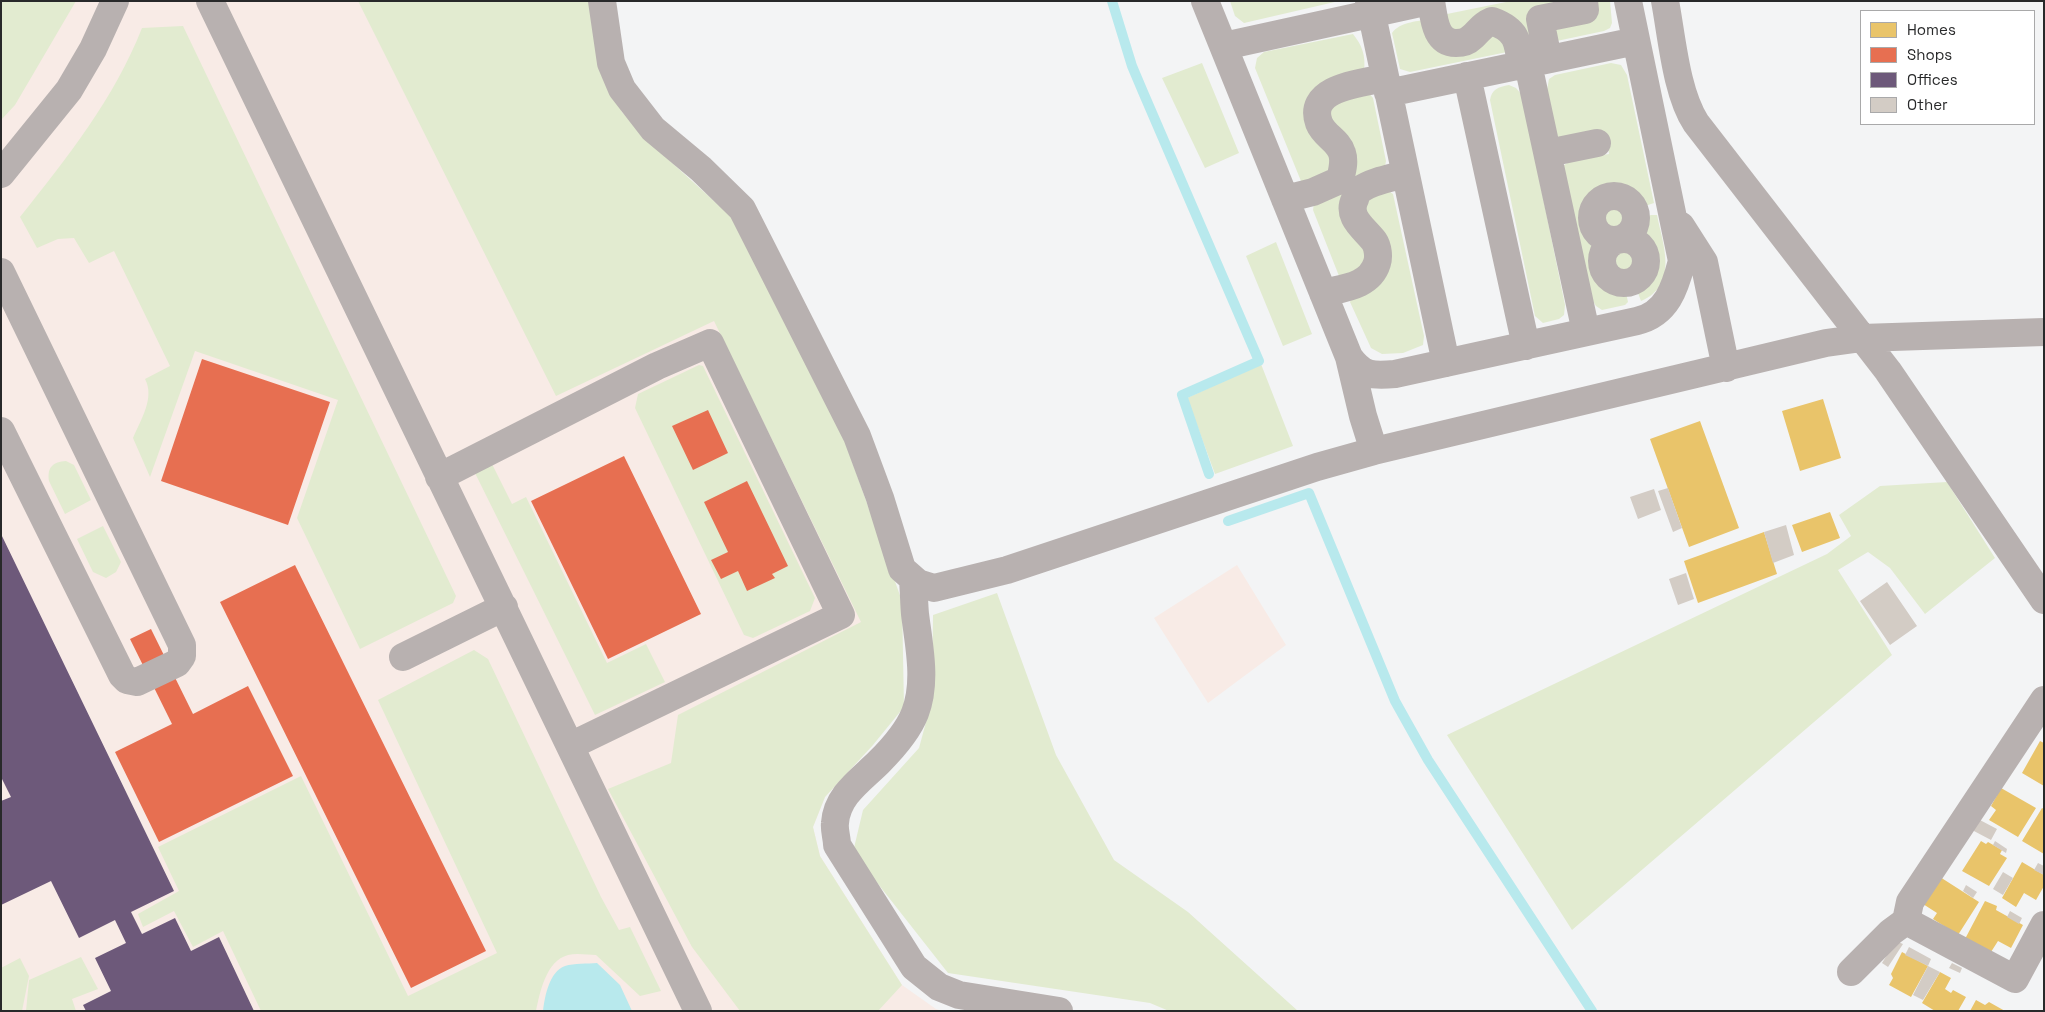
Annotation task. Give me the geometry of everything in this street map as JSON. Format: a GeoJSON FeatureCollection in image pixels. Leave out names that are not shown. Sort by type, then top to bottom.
{"type":"FeatureCollection","features":[{"type":"Feature","properties":{"kind":"street"},"geometry":{"type":"LineString","coordinates":[[1,174],[69,90],[92,49],[115,1]]}},
{"type":"Feature","properties":{"kind":"street"},"geometry":{"type":"LineString","coordinates":[[210,1],[698,1011]]}},
{"type":"Feature","properties":{"kind":"street"},"geometry":{"type":"LineString","coordinates":[[602,1],[612,63],[622,89],[630,102],[653,129],[701,169],[742,209],[857,436],[880,498],[902,569],[913,580],[923,586],[934,588],[1007,570],[1318,467],[1826,343],[1862,338],[2044,332]]}},
{"type":"Feature","properties":{"kind":"street"},"geometry":{"type":"LineString","coordinates":[[1205,1],[1349,357],[1374,452]]}},
{"type":"Feature","properties":{"kind":"street"},"geometry":{"type":"LineString","coordinates":[[1224,46],[1370,8],[1430,1],[1437,30],[1442,39],[1451,43],[1461,43],[1471,38],[1483,25],[1492,22],[1506,26],[1515,35],[1532,63]]}},
{"type":"Feature","properties":{"kind":"street"},"geometry":{"type":"LineString","coordinates":[[1584,1],[1585,10],[1540,19],[1532,63],[1548,153],[1586,332]]}},
{"type":"Feature","properties":{"kind":"street"},"geometry":{"type":"LineString","coordinates":[[1349,357],[1358,369],[1374,376],[1395,374],[1647,319],[1664,307],[1675,287],[1682,261],[1628,1]]}},
{"type":"Feature","properties":{"kind":"street"},"geometry":{"type":"LineString","coordinates":[[1665,1],[1683,94],[1690,114],[1894,380],[2044,600]]}},
{"type":"Feature","properties":{"kind":"street"},"geometry":{"type":"LineString","coordinates":[[1370,8],[1446,363]]}},
{"type":"Feature","properties":{"kind":"street"},"geometry":{"type":"LineString","coordinates":[[1285,199],[1313,192],[1340,180],[1343,167],[1342,153],[1335,141],[1327,136],[1319,124],[1317,114],[1321,102],[1330,91],[1467,76],[1636,41]]}},
{"type":"Feature","properties":{"kind":"street"},"geometry":{"type":"LineString","coordinates":[[1467,76],[1526,346]]}},
{"type":"Feature","properties":{"kind":"street"},"geometry":{"type":"LineString","coordinates":[[1548,153],[1596,143]]}},
{"type":"Feature","properties":{"kind":"street"},"geometry":{"type":"LineString","coordinates":[[1323,293],[1352,286],[1374,273],[1379,258],[1375,243],[1357,223],[1352,213],[1354,201],[1360,190],[1375,183],[1405,174]]}},
{"type":"Feature","properties":{"kind":"street"},"geometry":{"type":"LineString","coordinates":[[1607,196],[1622,196],[1634,206],[1636,220],[1631,233],[1625,238],[1618,239],[1611,240],[1598,234],[1591,220],[1595,205],[1607,196]]}},
{"type":"Feature","properties":{"kind":"street"},"geometry":{"type":"LineString","coordinates":[[1636,214],[1671,209]]}},
{"type":"Feature","properties":{"kind":"street"},"geometry":{"type":"LineString","coordinates":[[1671,209],[1704,262],[1726,368]]}},
{"type":"Feature","properties":{"kind":"street"},"geometry":{"type":"LineString","coordinates":[[1618,239],[1612,242],[1603,253],[1601,260],[1602,268],[1610,280],[1624,284],[1631,283],[1637,321]]}},
{"type":"Feature","properties":{"kind":"street"},"geometry":{"type":"LineString","coordinates":[[1,272],[182,645],[182,656],[177,663],[137,682],[127,680],[122,675],[1,431]]}},
{"type":"Feature","properties":{"kind":"street"},"geometry":{"type":"LineString","coordinates":[[439,477],[657,366],[710,343],[841,614],[570,746]]}},
{"type":"Feature","properties":{"kind":"street"},"geometry":{"type":"LineString","coordinates":[[913,580],[920,652],[921,694],[915,714],[896,743],[879,762],[853,785],[840,804],[835,823],[838,846],[914,967],[939,987],[959,995],[1059,1011]]}},
{"type":"Feature","properties":{"kind":"street"},"geometry":{"type":"LineString","coordinates":[[403,657],[504,607]]}},
{"type":"Feature","properties":{"kind":"street"},"geometry":{"type":"LineString","coordinates":[[1851,972],[1906,921],[1910,902],[2044,700]]}},
{"type":"Feature","properties":{"kind":"street"},"geometry":{"type":"LineString","coordinates":[[1906,921],[2015,979],[2044,925]]}},
{"type":"Feature","properties":{"kind":"shaded area"},"geometry":{"type":"Polygon","coordinates":[[[1,1],[591,1],[603,73],[622,112],[649,142],[844,439],[873,745],[825,797],[813,827],[820,856],[902,985],[936,1009],[942,1011],[1,1011],[1,1]]]}},
{"type":"Feature","properties":{"kind":"shaded area"},"geometry":{"type":"Polygon","coordinates":[[[1237,565],[1286,645],[1208,703],[1154,618],[1237,565]]]}},
{"type":"Feature","properties":{"kind":"green space"},"geometry":{"type":"Polygon","coordinates":[[[1,1],[76,1],[15,105],[1,120],[1,1]]]}},
{"type":"Feature","properties":{"kind":"green space"},"geometry":{"type":"Polygon","coordinates":[[[358,1],[591,1],[603,73],[622,112],[649,142],[735,220],[844,439],[902,601],[904,707],[873,745],[825,797],[813,827],[820,856],[902,985],[878,1011],[740,1011],[692,947],[608,789],[671,763],[678,715],[861,622],[714,321],[556,396],[358,1]]]}},
{"type":"Feature","properties":{"kind":"green space"},"geometry":{"type":"Polygon","coordinates":[[[1230,1],[1339,1],[1244,23],[1235,16],[1230,1]]]}},
{"type":"Feature","properties":{"kind":"green space"},"geometry":{"type":"Polygon","coordinates":[[[1511,1],[1578,1],[1539,44],[1519,32],[1456,41],[1442,15],[1511,1]]]}},
{"type":"Feature","properties":{"kind":"green space"},"geometry":{"type":"Polygon","coordinates":[[[1590,1],[1610,1],[1612,23],[1610,28],[1604,31],[1552,42],[1547,24],[1590,1]]]}},
{"type":"Feature","properties":{"kind":"green space"},"geometry":{"type":"Polygon","coordinates":[[[1428,19],[1435,35],[1489,27],[1512,51],[1410,72],[1400,69],[1392,33],[1403,25],[1428,19]]]}},
{"type":"Feature","properties":{"kind":"green space"},"geometry":{"type":"Polygon","coordinates":[[[183,26],[456,596],[453,603],[360,649],[297,518],[338,400],[195,351],[150,477],[133,438],[148,401],[148,386],[145,379],[170,366],[114,251],[89,263],[74,238],[58,239],[37,248],[20,217],[88,127],[118,79],[142,28],[183,26]]]}},
{"type":"Feature","properties":{"kind":"green space"},"geometry":{"type":"Polygon","coordinates":[[[1353,34],[1363,51],[1364,71],[1325,86],[1334,172],[1303,186],[1255,68],[1257,58],[1264,52],[1353,34]]]}},
{"type":"Feature","properties":{"kind":"green space"},"geometry":{"type":"Polygon","coordinates":[[[1202,63],[1239,153],[1205,168],[1162,78],[1202,63]]]}},
{"type":"Feature","properties":{"kind":"green space"},"geometry":{"type":"Polygon","coordinates":[[[1611,63],[1621,65],[1627,75],[1654,203],[1639,208],[1627,195],[1615,190],[1604,192],[1594,200],[1588,210],[1586,222],[1591,234],[1603,244],[1598,251],[1596,259],[1599,273],[1609,284],[1625,288],[1628,302],[1625,305],[1602,310],[1593,301],[1563,166],[1571,160],[1609,154],[1606,132],[1561,141],[1557,135],[1547,90],[1549,79],[1555,75],[1611,63]]]}},
{"type":"Feature","properties":{"kind":"green space"},"geometry":{"type":"Polygon","coordinates":[[[1509,85],[1516,88],[1522,95],[1565,305],[1564,315],[1559,319],[1543,323],[1535,316],[1490,100],[1492,93],[1496,89],[1509,85]]]}},
{"type":"Feature","properties":{"kind":"green space"},"geometry":{"type":"Polygon","coordinates":[[[1366,90],[1373,98],[1386,161],[1384,171],[1365,178],[1363,242],[1369,269],[1339,276],[1313,210],[1314,203],[1336,195],[1328,107],[1366,90]]]}},
{"type":"Feature","properties":{"kind":"green space"},"geometry":{"type":"Polygon","coordinates":[[[1386,189],[1393,194],[1424,336],[1423,345],[1403,353],[1382,354],[1371,348],[1350,302],[1377,234],[1362,201],[1386,189]]]}},
{"type":"Feature","properties":{"kind":"green space"},"geometry":{"type":"Polygon","coordinates":[[[1614,199],[1627,205],[1633,218],[1627,231],[1614,237],[1601,231],[1595,218],[1601,205],[1614,199]]]}},
{"type":"Feature","properties":{"kind":"green space"},"geometry":{"type":"Polygon","coordinates":[[[1657,215],[1666,263],[1660,285],[1653,294],[1641,301],[1635,285],[1642,280],[1649,269],[1650,258],[1641,239],[1634,237],[1638,234],[1641,219],[1657,215]]]}},
{"type":"Feature","properties":{"kind":"green space"},"geometry":{"type":"Polygon","coordinates":[[[1276,242],[1312,334],[1283,346],[1246,256],[1276,242]]]}},
{"type":"Feature","properties":{"kind":"green space"},"geometry":{"type":"Polygon","coordinates":[[[1624,242],[1637,248],[1643,261],[1637,274],[1624,280],[1611,274],[1605,261],[1611,248],[1624,242]]]}},
{"type":"Feature","properties":{"kind":"green space"},"geometry":{"type":"Polygon","coordinates":[[[1261,364],[1293,446],[1215,474],[1187,398],[1261,364]]]}},
{"type":"Feature","properties":{"kind":"green space"},"geometry":{"type":"Polygon","coordinates":[[[699,365],[703,366],[815,598],[810,611],[753,638],[744,635],[635,408],[638,394],[699,365]]]}},
{"type":"Feature","properties":{"kind":"green space"},"geometry":{"type":"Polygon","coordinates":[[[66,461],[74,465],[91,500],[65,514],[49,481],[49,472],[54,464],[66,461]]]}},
{"type":"Feature","properties":{"kind":"green space"},"geometry":{"type":"Polygon","coordinates":[[[492,464],[512,504],[526,497],[607,663],[646,644],[665,682],[595,715],[475,473],[492,464]]]}},
{"type":"Feature","properties":{"kind":"green space"},"geometry":{"type":"Polygon","coordinates":[[[1947,482],[1995,558],[1925,614],[1890,568],[1868,552],[1838,570],[1892,655],[1572,930],[1447,735],[1827,554],[1851,536],[1839,515],[1880,486],[1947,482]]]}},
{"type":"Feature","properties":{"kind":"green space"},"geometry":{"type":"Polygon","coordinates":[[[103,526],[121,562],[116,572],[106,578],[93,572],[77,539],[103,526]]]}},
{"type":"Feature","properties":{"kind":"green space"},"geometry":{"type":"Polygon","coordinates":[[[997,593],[1056,755],[1114,860],[1188,912],[1298,1011],[1169,1011],[1150,1003],[948,973],[853,852],[863,810],[919,748],[932,700],[933,615],[997,593]]]}},
{"type":"Feature","properties":{"kind":"green space"},"geometry":{"type":"Polygon","coordinates":[[[474,650],[488,659],[601,897],[619,930],[630,927],[661,991],[640,996],[596,955],[575,954],[560,958],[549,970],[542,987],[536,1011],[261,1011],[223,931],[193,947],[174,911],[143,927],[138,914],[179,891],[158,847],[301,776],[408,996],[497,953],[378,700],[474,650]]]}},
{"type":"Feature","properties":{"kind":"green space"},"geometry":{"type":"Polygon","coordinates":[[[81,957],[98,989],[72,999],[76,1011],[26,1011],[29,980],[81,957]]]}},
{"type":"Feature","properties":{"kind":"green space"},"geometry":{"type":"Polygon","coordinates":[[[20,958],[29,976],[22,1011],[1,1011],[1,968],[20,958]]]}},
{"type":"Feature","properties":{"kind":"water"},"geometry":{"type":"Polygon","coordinates":[[[597,963],[620,985],[632,1011],[543,1011],[549,985],[555,973],[565,966],[573,964],[597,963]]]}},
{"type":"Feature","properties":{"kind":"building: Homes"},"geometry":{"type":"Polygon","coordinates":[[[1823,399],[1841,458],[1800,471],[1782,411],[1823,399]]]}},
{"type":"Feature","properties":{"kind":"building: Homes"},"geometry":{"type":"Polygon","coordinates":[[[1700,421],[1739,528],[1689,547],[1650,439],[1700,421]]]}},
{"type":"Feature","properties":{"kind":"building: Homes"},"geometry":{"type":"Polygon","coordinates":[[[1830,512],[1840,538],[1802,552],[1792,525],[1830,512]]]}},
{"type":"Feature","properties":{"kind":"building: Homes"},"geometry":{"type":"Polygon","coordinates":[[[1764,532],[1777,574],[1698,603],[1684,561],[1764,532]]]}},
{"type":"Feature","properties":{"kind":"building: Homes"},"geometry":{"type":"Polygon","coordinates":[[[2040,741],[2044,743],[2044,786],[2022,773],[2040,741]]]}},
{"type":"Feature","properties":{"kind":"building: Homes"},"geometry":{"type":"Polygon","coordinates":[[[2001,788],[2036,808],[2018,837],[1989,820],[1996,810],[1991,806],[2001,788]]]}},
{"type":"Feature","properties":{"kind":"building: Homes"},"geometry":{"type":"Polygon","coordinates":[[[2042,808],[2044,809],[2044,854],[2022,841],[2042,808]]]}},
{"type":"Feature","properties":{"kind":"building: Homes"},"geometry":{"type":"Polygon","coordinates":[[[1981,841],[1986,844],[1988,842],[2002,850],[2000,854],[2007,858],[1989,886],[1962,871],[1981,841]]]}},
{"type":"Feature","properties":{"kind":"building: Homes"},"geometry":{"type":"Polygon","coordinates":[[[2022,862],[2044,875],[2044,886],[2036,900],[2024,893],[2016,907],[2002,898],[2022,862]]]}},
{"type":"Feature","properties":{"kind":"building: Homes"},"geometry":{"type":"Polygon","coordinates":[[[1940,877],[1979,902],[1958,935],[1933,919],[1937,913],[1923,904],[1940,877]]]}},
{"type":"Feature","properties":{"kind":"building: Homes"},"geometry":{"type":"Polygon","coordinates":[[[1985,901],[1997,906],[1996,910],[2023,925],[2011,948],[1998,941],[1991,952],[1965,939],[1985,901]]]}},
{"type":"Feature","properties":{"kind":"building: Homes"},"geometry":{"type":"Polygon","coordinates":[[[1902,952],[1928,966],[1911,997],[1889,985],[1893,978],[1891,974],[1902,952]]]}},
{"type":"Feature","properties":{"kind":"building: Homes"},"geometry":{"type":"Polygon","coordinates":[[[1940,972],[1951,978],[1945,989],[1951,993],[1953,990],[1966,997],[1958,1011],[1935,1011],[1922,1003],[1940,972]]]}},
{"type":"Feature","properties":{"kind":"building: Homes"},"geometry":{"type":"Polygon","coordinates":[[[1976,1000],[1985,1005],[1989,1002],[2005,1011],[1970,1011],[1976,1000]]]}},
{"type":"Feature","properties":{"kind":"building: Shops"},"geometry":{"type":"Polygon","coordinates":[[[202,359],[330,402],[288,525],[161,481],[202,359]]]}},
{"type":"Feature","properties":{"kind":"building: Shops"},"geometry":{"type":"Polygon","coordinates":[[[708,410],[728,453],[693,470],[672,426],[708,410]]]}},
{"type":"Feature","properties":{"kind":"building: Shops"},"geometry":{"type":"Polygon","coordinates":[[[624,456],[701,614],[608,659],[531,501],[624,456]]]}},
{"type":"Feature","properties":{"kind":"building: Shops"},"geometry":{"type":"Polygon","coordinates":[[[747,481],[788,566],[772,574],[775,578],[747,591],[738,571],[721,579],[711,560],[728,552],[704,502],[747,481]]]}},
{"type":"Feature","properties":{"kind":"building: Shops"},"geometry":{"type":"Polygon","coordinates":[[[295,565],[486,951],[411,988],[220,602],[295,565]]]}},
{"type":"Feature","properties":{"kind":"building: Shops"},"geometry":{"type":"Polygon","coordinates":[[[151,629],[193,714],[248,686],[293,776],[159,842],[115,752],[172,724],[130,639],[151,629]]]}},
{"type":"Feature","properties":{"kind":"building: Offices"},"geometry":{"type":"Polygon","coordinates":[[[1,534],[174,891],[131,912],[142,934],[175,918],[191,951],[219,937],[254,1011],[86,1011],[83,1005],[111,991],[95,958],[126,943],[115,920],[79,938],[51,881],[1,905],[1,801],[11,797],[1,777],[1,534]]]}},
{"type":"Feature","properties":{"kind":"building: Other"},"geometry":{"type":"Polygon","coordinates":[[[1668,488],[1682,528],[1673,532],[1658,491],[1668,488]]]}},
{"type":"Feature","properties":{"kind":"building: Other"},"geometry":{"type":"Polygon","coordinates":[[[1654,489],[1661,510],[1638,519],[1630,497],[1654,489]]]}},
{"type":"Feature","properties":{"kind":"building: Other"},"geometry":{"type":"Polygon","coordinates":[[[1786,525],[1794,555],[1773,563],[1764,532],[1786,525]]]}},
{"type":"Feature","properties":{"kind":"building: Other"},"geometry":{"type":"Polygon","coordinates":[[[1686,573],[1694,599],[1678,605],[1669,579],[1686,573]]]}},
{"type":"Feature","properties":{"kind":"building: Other"},"geometry":{"type":"Polygon","coordinates":[[[1887,582],[1917,626],[1890,645],[1860,601],[1887,582]]]}},
{"type":"Feature","properties":{"kind":"building: Other"},"geometry":{"type":"Polygon","coordinates":[[[1978,819],[1997,829],[1991,840],[1972,830],[1978,819]]]}},
{"type":"Feature","properties":{"kind":"building: Other"},"geometry":{"type":"Polygon","coordinates":[[[1995,841],[2007,849],[2006,853],[1993,845],[1995,841]]]}},
{"type":"Feature","properties":{"kind":"building: Other"},"geometry":{"type":"Polygon","coordinates":[[[2038,863],[2044,866],[2044,875],[2034,870],[2038,863]]]}},
{"type":"Feature","properties":{"kind":"building: Other"},"geometry":{"type":"Polygon","coordinates":[[[2003,872],[2013,878],[2003,895],[1993,889],[2003,872]]]}},
{"type":"Feature","properties":{"kind":"building: Other"},"geometry":{"type":"Polygon","coordinates":[[[1966,885],[1977,892],[1973,898],[1963,891],[1966,885]]]}},
{"type":"Feature","properties":{"kind":"building: Other"},"geometry":{"type":"Polygon","coordinates":[[[2010,911],[2022,918],[2019,924],[2007,917],[2010,911]]]}},
{"type":"Feature","properties":{"kind":"building: Other"},"geometry":{"type":"Polygon","coordinates":[[[1896,941],[1903,944],[1888,967],[1882,963],[1896,941]]]}},
{"type":"Feature","properties":{"kind":"building: Other"},"geometry":{"type":"Polygon","coordinates":[[[1909,947],[1931,959],[1928,966],[1905,955],[1909,947]]]}},
{"type":"Feature","properties":{"kind":"building: Other"},"geometry":{"type":"Polygon","coordinates":[[[1952,963],[1962,968],[1960,973],[1949,968],[1952,963]]]}},
{"type":"Feature","properties":{"kind":"building: Other"},"geometry":{"type":"Polygon","coordinates":[[[1928,966],[1940,972],[1923,1000],[1913,995],[1928,966]]]}},
{"type":"Feature","properties":{"kind":"waterway"},"geometry":{"type":"LineString","coordinates":[[1112,1],[1132,66],[1259,361],[1182,395],[1209,474]]}},
{"type":"Feature","properties":{"kind":"waterway"},"geometry":{"type":"LineString","coordinates":[[1228,521],[1309,493],[1395,701],[1428,760],[1592,1011]]}}]}
